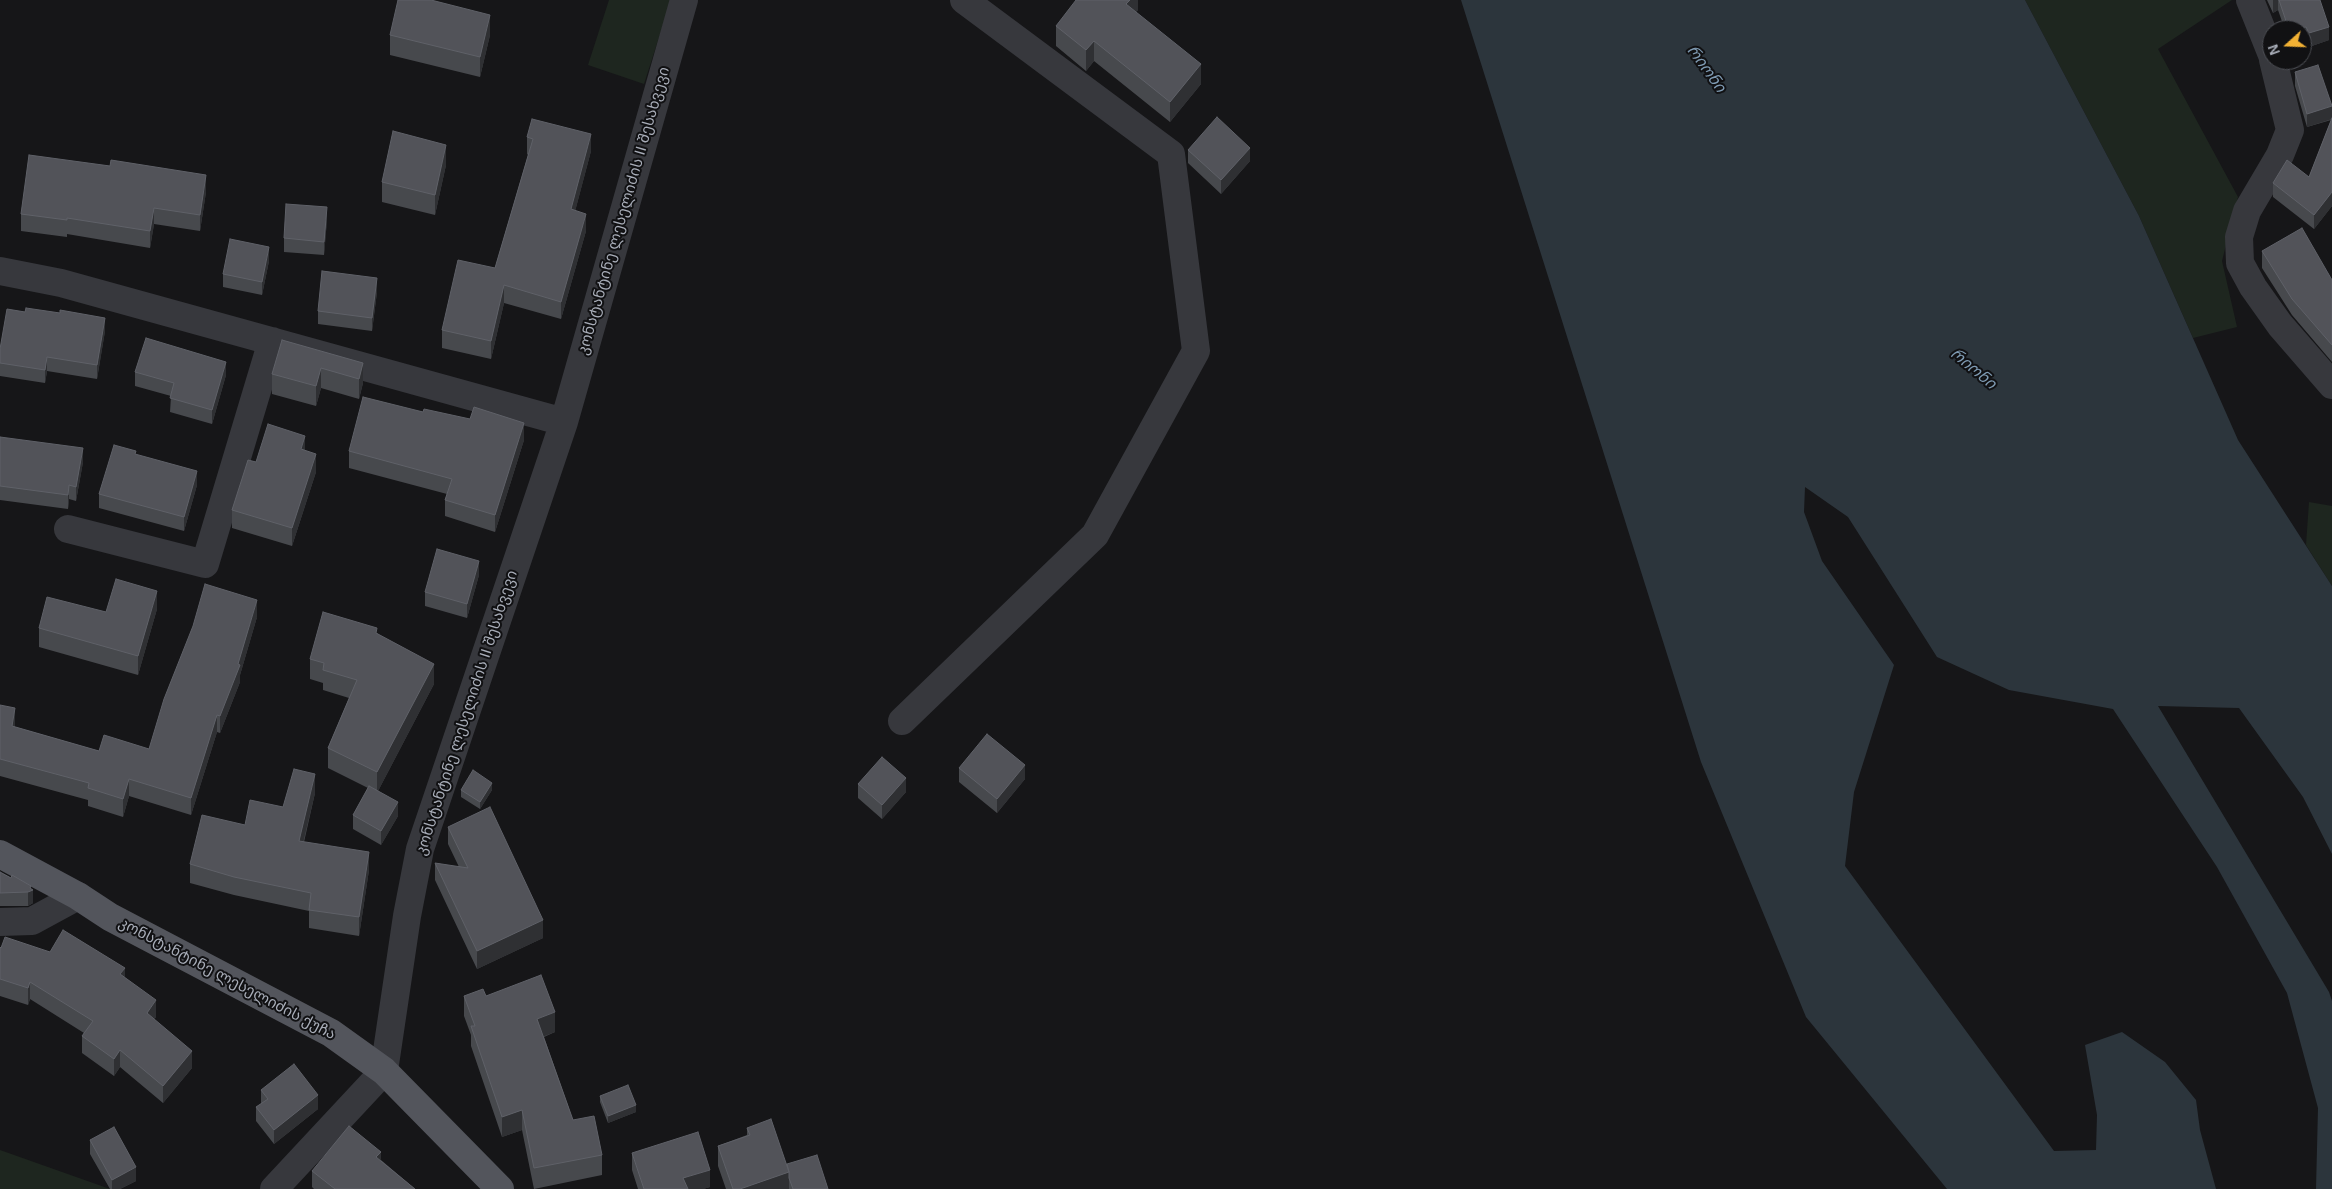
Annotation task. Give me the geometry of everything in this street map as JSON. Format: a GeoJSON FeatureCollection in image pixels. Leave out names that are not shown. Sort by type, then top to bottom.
{"type":"FeatureCollection","features":[{"type":"Feature","properties":{"kind":"main road","name":"კონსტანტინე ლესელიძის ქუჩა"},"geometry":{"type":"LineString","coordinates":[[0,854],[78,896],[110,917],[331,1033],[384,1071],[500,1189]]}},
{"type":"Feature","properties":{"kind":"street","name":"კონსტანტინე ლესელიძის II შესახვევი"},"geometry":{"type":"LineString","coordinates":[[384,1071],[407,916],[420,849],[564,422],[684,0]]}},
{"type":"Feature","properties":{"kind":"street"},"geometry":{"type":"LineString","coordinates":[[902,721],[1095,535],[1196,351],[1172,154],[964,0]]}},
{"type":"Feature","properties":{"kind":"street"},"geometry":{"type":"LineString","coordinates":[[2250,0],[2262,30]]}},
{"type":"Feature","properties":{"kind":"street"},"geometry":{"type":"LineString","coordinates":[[2275,70],[2290,130],[2280,155],[2247,211],[2239,237],[2240,263],[2253,288],[2280,325],[2332,386]]}},
{"type":"Feature","properties":{"kind":"street"},"geometry":{"type":"LineString","coordinates":[[0,271],[61,283],[564,422]]}},
{"type":"Feature","properties":{"kind":"street"},"geometry":{"type":"LineString","coordinates":[[68,529],[205,564],[272,341]]}},
{"type":"Feature","properties":{"kind":"street"},"geometry":{"type":"LineString","coordinates":[[0,922],[32,921],[78,896]]}},
{"type":"Feature","properties":{"kind":"street"},"geometry":{"type":"LineString","coordinates":[[274,1189],[384,1071]]}},
{"type":"Feature","properties":{"kind":"shaded area"},"geometry":{"type":"Polygon","coordinates":[[[609,0],[671,0],[644,84],[588,65],[609,0]]]}},
{"type":"Feature","properties":{"kind":"shaded area"},"geometry":{"type":"Polygon","coordinates":[[[2025,0],[2232,0],[2158,49],[2238,197],[2222,261],[2237,327],[2193,338],[2139,216],[2025,0]]]}},
{"type":"Feature","properties":{"kind":"shaded area"},"geometry":{"type":"Polygon","coordinates":[[[2309,502],[2332,506],[2332,586],[2306,545],[2309,502]]]}},
{"type":"Feature","properties":{"kind":"shaded area"},"geometry":{"type":"Polygon","coordinates":[[[0,1150],[110,1189],[0,1189],[0,1150]]]}},
{"type":"Feature","properties":{"kind":"water","name":"რიონი"},"geometry":{"type":"Polygon","coordinates":[[[1461,0],[2025,0],[2139,216],[2238,440],[2332,586],[2332,854],[2303,797],[2239,708],[2158,706],[2329,992],[2332,1001],[2332,1189],[2316,1189],[2318,1108],[2287,993],[2217,867],[2113,709],[2009,690],[1937,657],[1848,517],[1805,487],[1804,512],[1822,561],[1894,665],[1854,792],[1845,866],[2054,1151],[2096,1150],[2097,1115],[2085,1045],[2122,1032],[2165,1062],[2196,1100],[2200,1130],[2216,1189],[1947,1189],[1806,1017],[1701,762],[1461,0]]]}},
{"type":"Feature","properties":{"kind":"building"},"geometry":{"type":"Polygon","coordinates":[[[398,0],[431,0],[490,15],[480,57],[390,35],[398,0]]]}},
{"type":"Feature","properties":{"kind":"building"},"geometry":{"type":"Polygon","coordinates":[[[1076,0],[1130,0],[1126,4],[1201,64],[1170,102],[1094,41],[1086,50],[1056,26],[1076,0]]]}},
{"type":"Feature","properties":{"kind":"building"},"geometry":{"type":"Polygon","coordinates":[[[2279,0],[2320,0],[2329,27],[2312,32],[2312,20],[2286,20],[2279,0]]]}},
{"type":"Feature","properties":{"kind":"building"},"geometry":{"type":"Polygon","coordinates":[[[2318,65],[2332,106],[2307,114],[2295,72],[2312,70],[2312,67],[2318,65]]]}},
{"type":"Feature","properties":{"kind":"building"},"geometry":{"type":"Polygon","coordinates":[[[1217,117],[1250,148],[1221,180],[1188,150],[1217,117]]]}},
{"type":"Feature","properties":{"kind":"building"},"geometry":{"type":"Polygon","coordinates":[[[2332,118],[2332,192],[2314,215],[2273,183],[2287,160],[2309,177],[2332,118]]]}},
{"type":"Feature","properties":{"kind":"building"},"geometry":{"type":"Polygon","coordinates":[[[532,119],[591,134],[571,209],[586,214],[561,302],[504,285],[491,341],[442,330],[458,260],[495,268],[533,139],[527,137],[532,119]]]}},
{"type":"Feature","properties":{"kind":"building"},"geometry":{"type":"Polygon","coordinates":[[[393,131],[446,145],[435,195],[382,182],[393,131]]]}},
{"type":"Feature","properties":{"kind":"building"},"geometry":{"type":"Polygon","coordinates":[[[29,155],[110,166],[111,160],[206,175],[200,215],[154,208],[150,231],[67,218],[67,220],[21,214],[29,155]]]}},
{"type":"Feature","properties":{"kind":"building"},"geometry":{"type":"Polygon","coordinates":[[[286,204],[327,207],[324,242],[284,238],[286,204]]]}},
{"type":"Feature","properties":{"kind":"building"},"geometry":{"type":"Polygon","coordinates":[[[2302,228],[2332,280],[2332,345],[2292,299],[2262,251],[2302,228]]]}},
{"type":"Feature","properties":{"kind":"building"},"geometry":{"type":"Polygon","coordinates":[[[230,239],[269,247],[262,282],[223,274],[230,239]]]}},
{"type":"Feature","properties":{"kind":"building"},"geometry":{"type":"Polygon","coordinates":[[[322,271],[377,278],[372,318],[318,311],[322,271]]]}},
{"type":"Feature","properties":{"kind":"building"},"geometry":{"type":"Polygon","coordinates":[[[26,308],[60,313],[60,310],[105,318],[97,365],[47,357],[45,370],[0,363],[0,349],[7,309],[25,312],[26,308]]]}},
{"type":"Feature","properties":{"kind":"building"},"geometry":{"type":"Polygon","coordinates":[[[146,338],[226,362],[212,410],[170,398],[174,383],[135,372],[146,338]]]}},
{"type":"Feature","properties":{"kind":"building"},"geometry":{"type":"Polygon","coordinates":[[[282,340],[363,363],[359,379],[321,368],[316,386],[272,374],[282,340]]]}},
{"type":"Feature","properties":{"kind":"building"},"geometry":{"type":"Polygon","coordinates":[[[363,397],[423,412],[424,409],[470,419],[474,407],[524,423],[495,515],[445,500],[452,479],[349,451],[363,397]]]}},
{"type":"Feature","properties":{"kind":"building"},"geometry":{"type":"Polygon","coordinates":[[[268,424],[305,436],[301,449],[316,454],[292,528],[232,510],[248,460],[256,462],[268,424]]]}},
{"type":"Feature","properties":{"kind":"building"},"geometry":{"type":"Polygon","coordinates":[[[0,437],[83,448],[76,487],[69,485],[68,495],[0,486],[0,437]]]}},
{"type":"Feature","properties":{"kind":"building"},"geometry":{"type":"Polygon","coordinates":[[[114,445],[136,451],[135,454],[197,471],[184,517],[99,494],[114,445]]]}},
{"type":"Feature","properties":{"kind":"building"},"geometry":{"type":"Polygon","coordinates":[[[437,549],[479,561],[467,604],[425,592],[437,549]]]}},
{"type":"Feature","properties":{"kind":"building"},"geometry":{"type":"Polygon","coordinates":[[[116,579],[157,591],[138,656],[39,628],[47,597],[106,612],[116,579]]]}},
{"type":"Feature","properties":{"kind":"building"},"geometry":{"type":"Polygon","coordinates":[[[205,584],[257,600],[238,664],[240,665],[220,716],[217,715],[191,798],[129,779],[123,799],[88,788],[89,783],[0,759],[0,705],[15,708],[12,726],[99,751],[104,735],[149,749],[164,699],[193,626],[205,584]]]}},
{"type":"Feature","properties":{"kind":"building"},"geometry":{"type":"Polygon","coordinates":[[[323,612],[377,628],[376,633],[434,664],[377,772],[328,748],[357,680],[323,670],[324,663],[310,659],[323,612]]]}},
{"type":"Feature","properties":{"kind":"building"},"geometry":{"type":"Polygon","coordinates":[[[987,734],[1025,765],[997,799],[959,768],[987,734]]]}},
{"type":"Feature","properties":{"kind":"building"},"geometry":{"type":"Polygon","coordinates":[[[882,757],[906,778],[882,805],[858,784],[882,757]]]}},
{"type":"Feature","properties":{"kind":"building"},"geometry":{"type":"Polygon","coordinates":[[[294,769],[315,774],[299,841],[369,852],[359,917],[309,910],[311,893],[234,877],[190,864],[202,815],[245,825],[250,800],[283,807],[294,769]]]}},
{"type":"Feature","properties":{"kind":"building"},"geometry":{"type":"Polygon","coordinates":[[[473,770],[492,783],[480,802],[461,790],[473,770]]]}},
{"type":"Feature","properties":{"kind":"building"},"geometry":{"type":"Polygon","coordinates":[[[369,786],[398,802],[381,831],[353,815],[369,786]]]}},
{"type":"Feature","properties":{"kind":"building"},"geometry":{"type":"Polygon","coordinates":[[[490,807],[543,920],[477,951],[435,863],[468,868],[448,827],[490,807]]]}},
{"type":"Feature","properties":{"kind":"building"},"geometry":{"type":"Polygon","coordinates":[[[0,872],[11,878],[12,875],[31,886],[30,888],[33,890],[28,892],[0,893],[0,872]]]}},
{"type":"Feature","properties":{"kind":"building"},"geometry":{"type":"Polygon","coordinates":[[[63,930],[125,968],[120,974],[156,1000],[147,1013],[192,1051],[163,1086],[120,1050],[114,1059],[82,1036],[93,1021],[30,982],[28,988],[0,979],[0,947],[5,937],[50,952],[63,930]]]}},
{"type":"Feature","properties":{"kind":"building"},"geometry":{"type":"Polygon","coordinates":[[[541,975],[555,1012],[537,1019],[573,1120],[594,1116],[602,1155],[534,1168],[522,1110],[502,1117],[471,1026],[475,1026],[464,996],[483,989],[486,996],[541,975]]]}},
{"type":"Feature","properties":{"kind":"building"},"geometry":{"type":"Polygon","coordinates":[[[294,1064],[318,1095],[274,1130],[256,1107],[268,1099],[261,1090],[294,1064]]]}},
{"type":"Feature","properties":{"kind":"building"},"geometry":{"type":"Polygon","coordinates":[[[628,1085],[636,1105],[608,1116],[600,1096],[628,1085]]]}},
{"type":"Feature","properties":{"kind":"building"},"geometry":{"type":"Polygon","coordinates":[[[771,1119],[789,1172],[740,1189],[733,1189],[718,1146],[750,1135],[747,1128],[771,1119]]]}},
{"type":"Feature","properties":{"kind":"building"},"geometry":{"type":"Polygon","coordinates":[[[349,1126],[381,1152],[376,1157],[415,1189],[335,1189],[312,1171],[349,1126]]]}},
{"type":"Feature","properties":{"kind":"building"},"geometry":{"type":"Polygon","coordinates":[[[114,1127],[136,1167],[112,1180],[90,1140],[114,1127]]]}},
{"type":"Feature","properties":{"kind":"building"},"geometry":{"type":"Polygon","coordinates":[[[698,1132],[710,1170],[683,1178],[688,1189],[644,1189],[632,1153],[698,1132]]]}},
{"type":"Feature","properties":{"kind":"building"},"geometry":{"type":"Polygon","coordinates":[[[817,1155],[828,1189],[793,1189],[787,1164],[817,1155]]]}}]}
